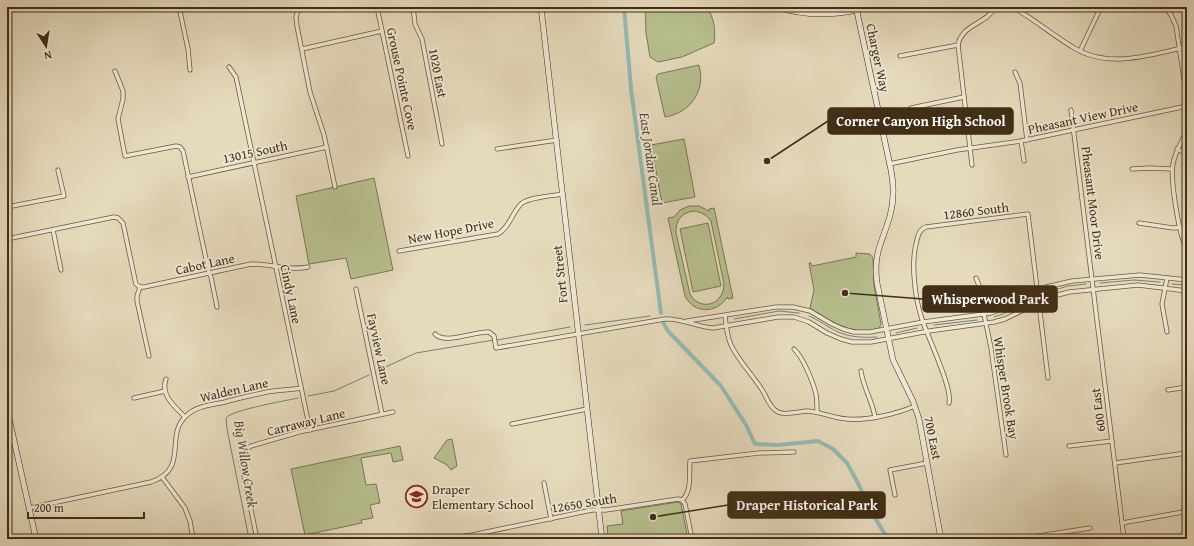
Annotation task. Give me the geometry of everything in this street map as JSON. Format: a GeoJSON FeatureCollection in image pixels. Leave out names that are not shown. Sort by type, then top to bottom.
{"type":"FeatureCollection","features":[{"type":"Feature","properties":{"kind":"street"},"geometry":{"type":"LineString","coordinates":[[179,7],[188,49],[190,70]]}},
{"type":"Feature","properties":{"kind":"street"},"geometry":{"type":"LineString","coordinates":[[299,7],[296,22],[308,84],[327,147],[335,187]]}},
{"type":"Feature","properties":{"kind":"street","name":"Grouse Pointe Cove"},"geometry":{"type":"LineString","coordinates":[[377,7],[408,156]]}},
{"type":"Feature","properties":{"kind":"street","name":"1020 East"},"geometry":{"type":"LineString","coordinates":[[412,7],[415,24],[422,39],[442,144]]}},
{"type":"Feature","properties":{"kind":"street","name":"Fort Street"},"geometry":{"type":"LineString","coordinates":[[541,7],[602,539]]}},
{"type":"Feature","properties":{"kind":"street"},"geometry":{"type":"LineString","coordinates":[[777,7],[794,12],[816,15],[836,14],[856,8],[870,7]]}},
{"type":"Feature","properties":{"kind":"street"},"geometry":{"type":"LineString","coordinates":[[972,166],[958,45],[963,33],[990,14],[995,7]]}},
{"type":"Feature","properties":{"kind":"street"},"geometry":{"type":"LineString","coordinates":[[1012,7],[1024,13],[1071,47],[1099,58],[1116,60],[1135,58],[1187,47]]}},
{"type":"Feature","properties":{"kind":"street"},"geometry":{"type":"LineString","coordinates":[[1165,7],[1175,23],[1187,99]]}},
{"type":"Feature","properties":{"kind":"street","name":"Charger Way"},"geometry":{"type":"LineString","coordinates":[[856,8],[893,188],[889,220],[877,252],[876,268],[877,284],[889,346]]}},
{"type":"Feature","properties":{"kind":"street"},"geometry":{"type":"LineString","coordinates":[[1080,51],[1100,9]]}},
{"type":"Feature","properties":{"kind":"street"},"geometry":{"type":"LineString","coordinates":[[302,49],[382,31]]}},
{"type":"Feature","properties":{"kind":"street"},"geometry":{"type":"LineString","coordinates":[[900,56],[958,45]]}},
{"type":"Feature","properties":{"kind":"street","name":"Cindy Lane"},"geometry":{"type":"LineString","coordinates":[[229,67],[236,77],[310,430]]}},
{"type":"Feature","properties":{"kind":"street"},"geometry":{"type":"LineString","coordinates":[[115,71],[123,91],[123,99],[118,119],[125,156],[174,146],[180,147],[183,153],[217,307]]}},
{"type":"Feature","properties":{"kind":"street"},"geometry":{"type":"LineString","coordinates":[[1015,72],[1020,83],[1027,140]]}},
{"type":"Feature","properties":{"kind":"street"},"geometry":{"type":"LineString","coordinates":[[911,108],[964,97]]}},
{"type":"Feature","properties":{"kind":"street","name":"Pheasant View Drive"},"geometry":{"type":"LineString","coordinates":[[889,164],[970,148],[1022,141],[1187,106]]}},
{"type":"Feature","properties":{"kind":"street","name":"Pheasant Moor Drive"},"geometry":{"type":"LineString","coordinates":[[1071,110],[1093,279]]}},
{"type":"Feature","properties":{"kind":"street"},"geometry":{"type":"LineString","coordinates":[[1187,129],[1177,149],[1172,169],[1172,179],[1180,228],[1183,241],[1187,249]]}},
{"type":"Feature","properties":{"kind":"street"},"geometry":{"type":"LineString","coordinates":[[497,149],[557,140]]}},
{"type":"Feature","properties":{"kind":"street"},"geometry":{"type":"LineString","coordinates":[[1022,141],[1024,162]]}},
{"type":"Feature","properties":{"kind":"street","name":"13015 South"},"geometry":{"type":"LineString","coordinates":[[188,176],[327,147]]}},
{"type":"Feature","properties":{"kind":"street"},"geometry":{"type":"LineString","coordinates":[[1177,149],[1187,154]]}},
{"type":"Feature","properties":{"kind":"street"},"geometry":{"type":"LineString","coordinates":[[1132,170],[1150,168],[1172,169]]}},
{"type":"Feature","properties":{"kind":"street"},"geometry":{"type":"LineString","coordinates":[[7,207],[64,196],[58,170]]}},
{"type":"Feature","properties":{"kind":"street","name":"New Hope Drive"},"geometry":{"type":"LineString","coordinates":[[399,251],[498,234],[504,230],[517,208],[525,202],[563,194]]}},
{"type":"Feature","properties":{"kind":"street","name":"12860 South"},"geometry":{"type":"LineString","coordinates":[[923,322],[918,304],[914,260],[918,233],[921,228],[1028,214],[1038,291]]}},
{"type":"Feature","properties":{"kind":"street"},"geometry":{"type":"LineString","coordinates":[[7,239],[114,217],[120,218],[123,223],[136,282],[140,286],[137,302],[149,356]]}},
{"type":"Feature","properties":{"kind":"street"},"geometry":{"type":"LineString","coordinates":[[1139,223],[1173,228],[1187,227]]}},
{"type":"Feature","properties":{"kind":"street"},"geometry":{"type":"LineString","coordinates":[[53,230],[62,270]]}},
{"type":"Feature","properties":{"kind":"street","name":"Cabot Lane"},"geometry":{"type":"LineString","coordinates":[[140,286],[144,287],[251,264],[264,264],[294,269],[308,267]]}},
{"type":"Feature","properties":{"kind":"street"},"geometry":{"type":"LineString","coordinates":[[435,334],[440,338],[448,338],[487,332],[491,333],[494,337],[496,346],[665,319],[694,321],[776,307],[793,307],[810,311],[832,324],[848,330],[865,332],[923,322],[984,314],[1000,310],[1038,291],[1063,282],[1140,275],[1187,280]]}},
{"type":"Feature","properties":{"kind":"street","name":"Whisper Brook Bay"},"geometry":{"type":"LineString","coordinates":[[976,278],[980,288],[991,348],[1006,455]]}},
{"type":"Feature","properties":{"kind":"street"},"geometry":{"type":"LineString","coordinates":[[1167,278],[1162,304],[1167,332]]}},
{"type":"Feature","properties":{"kind":"street","name":"600 East"},"geometry":{"type":"LineString","coordinates":[[1093,279],[1124,539]]}},
{"type":"Feature","properties":{"kind":"street"},"geometry":{"type":"LineString","coordinates":[[684,321],[707,327],[726,326],[778,317],[794,317],[809,322],[831,335],[846,340],[866,342],[986,324],[1006,319],[1039,302],[1063,293],[1138,285],[1187,290]]}},
{"type":"Feature","properties":{"kind":"street","name":"Fayview Lane"},"geometry":{"type":"LineString","coordinates":[[356,289],[382,414]]}},
{"type":"Feature","properties":{"kind":"street"},"geometry":{"type":"LineString","coordinates":[[1038,291],[1048,378]]}},
{"type":"Feature","properties":{"kind":"street"},"geometry":{"type":"LineString","coordinates":[[724,316],[728,337],[733,349],[756,380],[774,410],[783,414],[800,411],[817,412],[846,419],[894,414],[915,406]]}},
{"type":"Feature","properties":{"kind":"street"},"geometry":{"type":"LineString","coordinates":[[923,322],[949,392],[949,403]]}},
{"type":"Feature","properties":{"kind":"street","name":"700 East"},"geometry":{"type":"LineString","coordinates":[[889,346],[896,367],[915,406],[941,539]]}},
{"type":"Feature","properties":{"kind":"street"},"geometry":{"type":"LineString","coordinates":[[794,349],[799,355],[815,389],[817,412]]}},
{"type":"Feature","properties":{"kind":"street"},"geometry":{"type":"LineString","coordinates":[[861,372],[863,383],[872,403],[875,417]]}},
{"type":"Feature","properties":{"kind":"street"},"geometry":{"type":"LineString","coordinates":[[29,508],[151,482],[162,477],[174,460],[177,431],[179,425],[185,417],[170,402],[164,391],[166,379]]}},
{"type":"Feature","properties":{"kind":"street"},"geometry":{"type":"LineString","coordinates":[[1168,390],[1187,387]]}},
{"type":"Feature","properties":{"kind":"street","name":"Walden Lane"},"geometry":{"type":"LineString","coordinates":[[185,417],[195,410],[206,406],[267,392],[301,388]]}},
{"type":"Feature","properties":{"kind":"street"},"geometry":{"type":"LineString","coordinates":[[134,398],[164,391]]}},
{"type":"Feature","properties":{"kind":"street"},"geometry":{"type":"LineString","coordinates":[[7,409],[36,539]]}},
{"type":"Feature","properties":{"kind":"street"},"geometry":{"type":"LineString","coordinates":[[512,424],[587,409]]}},
{"type":"Feature","properties":{"kind":"street","name":"Carraway Lane"},"geometry":{"type":"LineString","coordinates":[[257,539],[242,463],[243,453],[247,449],[251,446],[310,430],[393,412]]}},
{"type":"Feature","properties":{"kind":"street"},"geometry":{"type":"LineString","coordinates":[[1069,446],[1112,441]]}},
{"type":"Feature","properties":{"kind":"street"},"geometry":{"type":"LineString","coordinates":[[692,539],[685,504],[682,500],[687,496],[690,462],[759,453],[794,452]]}},
{"type":"Feature","properties":{"kind":"street"},"geometry":{"type":"LineString","coordinates":[[1115,463],[1187,453]]}},
{"type":"Feature","properties":{"kind":"street"},"geometry":{"type":"LineString","coordinates":[[895,495],[890,470],[927,463]]}},
{"type":"Feature","properties":{"kind":"street"},"geometry":{"type":"LineString","coordinates":[[162,477],[185,508],[190,521],[193,539]]}},
{"type":"Feature","properties":{"kind":"street"},"geometry":{"type":"LineString","coordinates":[[544,483],[551,519]]}},
{"type":"Feature","properties":{"kind":"street","name":"12650 South"},"geometry":{"type":"LineString","coordinates":[[443,539],[464,538],[598,510],[678,499],[682,500]]}},
{"type":"Feature","properties":{"kind":"street"},"geometry":{"type":"LineString","coordinates":[[1122,523],[1183,512],[1187,507]]}},
{"type":"Feature","properties":{"kind":"street"},"geometry":{"type":"LineString","coordinates":[[1183,512],[1187,516]]}},
{"type":"Feature","properties":{"kind":"street"},"geometry":{"type":"LineString","coordinates":[[1019,539],[1090,528]]}},
{"type":"Feature","properties":{"kind":"green space"},"geometry":{"type":"Polygon","coordinates":[[[645,7],[707,7],[714,24],[714,43],[682,57],[658,62],[650,57],[646,33],[645,7]]]}},
{"type":"Feature","properties":{"kind":"green space"},"geometry":{"type":"Polygon","coordinates":[[[699,65],[701,74],[700,83],[694,99],[682,111],[665,117],[656,77],[658,74],[699,65]]]}},
{"type":"Feature","properties":{"kind":"green space"},"geometry":{"type":"Polygon","coordinates":[[[684,139],[695,197],[662,203],[651,145],[684,139]]]}},
{"type":"Feature","properties":{"kind":"green space"},"geometry":{"type":"Polygon","coordinates":[[[374,178],[393,270],[351,279],[346,258],[309,264],[296,196],[374,178]]]}},
{"type":"Feature","properties":{"kind":"green space"},"geometry":{"type":"Polygon","coordinates":[[[689,206],[699,206],[709,211],[709,209],[714,208],[733,298],[728,299],[727,297],[723,303],[712,309],[700,309],[689,302],[685,296],[668,218],[673,218],[680,210],[689,206]],[[694,211],[686,213],[680,218],[676,233],[690,294],[694,300],[700,303],[711,304],[720,297],[724,284],[711,221],[706,215],[694,211]]]}},
{"type":"Feature","properties":{"kind":"green space"},"geometry":{"type":"Polygon","coordinates":[[[708,223],[721,286],[693,292],[680,229],[708,223]]]}},
{"type":"Feature","properties":{"kind":"green space"},"geometry":{"type":"Polygon","coordinates":[[[856,253],[870,254],[873,258],[874,285],[881,324],[879,329],[863,331],[842,326],[810,308],[814,290],[809,263],[811,263],[812,266],[856,257],[856,253]]]}},
{"type":"Feature","properties":{"kind":"green space"},"geometry":{"type":"Polygon","coordinates":[[[452,439],[457,466],[451,470],[447,465],[434,458],[447,440],[452,439]]]}},
{"type":"Feature","properties":{"kind":"green space"},"geometry":{"type":"Polygon","coordinates":[[[400,446],[403,460],[393,462],[391,453],[361,458],[366,485],[376,484],[380,503],[370,505],[373,518],[361,520],[362,523],[305,535],[291,469],[400,446]]]}},
{"type":"Feature","properties":{"kind":"green space"},"geometry":{"type":"Polygon","coordinates":[[[678,502],[681,504],[688,539],[608,539],[607,526],[623,524],[621,511],[678,502]]]}},
{"type":"Feature","properties":{"kind":"waterway","name":"East Jordan Canal"},"geometry":{"type":"LineString","coordinates":[[624,7],[631,89],[661,313]]}},
{"type":"Feature","properties":{"kind":"waterway","name":"Big Willow Creek"},"geometry":{"type":"LineString","coordinates":[[1100,283],[1134,280],[1160,282]]}},
{"type":"Feature","properties":{"kind":"waterway","name":"Big Willow Creek"},"geometry":{"type":"LineString","coordinates":[[1047,292],[1068,286],[1086,284]]}},
{"type":"Feature","properties":{"kind":"waterway","name":"Big Willow Creek"},"geometry":{"type":"LineString","coordinates":[[1172,284],[1187,285]]}},
{"type":"Feature","properties":{"kind":"waterway","name":"Big Willow Creek"},"geometry":{"type":"LineString","coordinates":[[994,317],[1033,299]]}},
{"type":"Feature","properties":{"kind":"waterway","name":"Big Willow Creek"},"geometry":{"type":"LineString","coordinates":[[734,319],[779,311],[799,313]]}},
{"type":"Feature","properties":{"kind":"waterway","name":"Big Willow Creek"},"geometry":{"type":"LineString","coordinates":[[585,325],[650,316]]}},
{"type":"Feature","properties":{"kind":"waterway","name":"Big Willow Creek"},"geometry":{"type":"LineString","coordinates":[[809,316],[846,335],[858,337],[877,337]]}},
{"type":"Feature","properties":{"kind":"waterway","name":"Big Willow Creek"},"geometry":{"type":"LineString","coordinates":[[934,325],[977,320]]}},
{"type":"Feature","properties":{"kind":"waterway","name":"East Jordan Canal"},"geometry":{"type":"LineString","coordinates":[[663,322],[668,331],[721,386],[746,425],[755,444],[778,445],[818,441],[833,449],[847,463],[870,510],[888,539]]}},
{"type":"Feature","properties":{"kind":"waterway","name":"Big Willow Creek"},"geometry":{"type":"LineString","coordinates":[[497,340],[570,327]]}},
{"type":"Feature","properties":{"kind":"waterway","name":"Big Willow Creek"},"geometry":{"type":"LineString","coordinates":[[896,333],[917,328]]}},
{"type":"Feature","properties":{"kind":"waterway","name":"Big Willow Creek"},"geometry":{"type":"LineString","coordinates":[[379,370],[416,353],[494,340]]}},
{"type":"Feature","properties":{"kind":"waterway","name":"Big Willow Creek"},"geometry":{"type":"LineString","coordinates":[[308,396],[334,391],[369,375]]}},
{"type":"Feature","properties":{"kind":"waterway","name":"Big Willow Creek"},"geometry":{"type":"LineString","coordinates":[[249,539],[226,418],[230,415],[248,409],[298,398]]}},
{"type":"Feature","properties":{"kind":"place","name":"Corner Canyon High School"},"geometry":{"type":"Point","coordinates":[767,161]}},
{"type":"Feature","properties":{"kind":"place","name":"Whisperwood Park"},"geometry":{"type":"Point","coordinates":[845,293]}},
{"type":"Feature","properties":{"kind":"place","name":"Draper Elementary School"},"geometry":{"type":"Point","coordinates":[417,496]}},
{"type":"Feature","properties":{"kind":"place","name":"Draper Historical Park"},"geometry":{"type":"Point","coordinates":[653,517]}}]}
